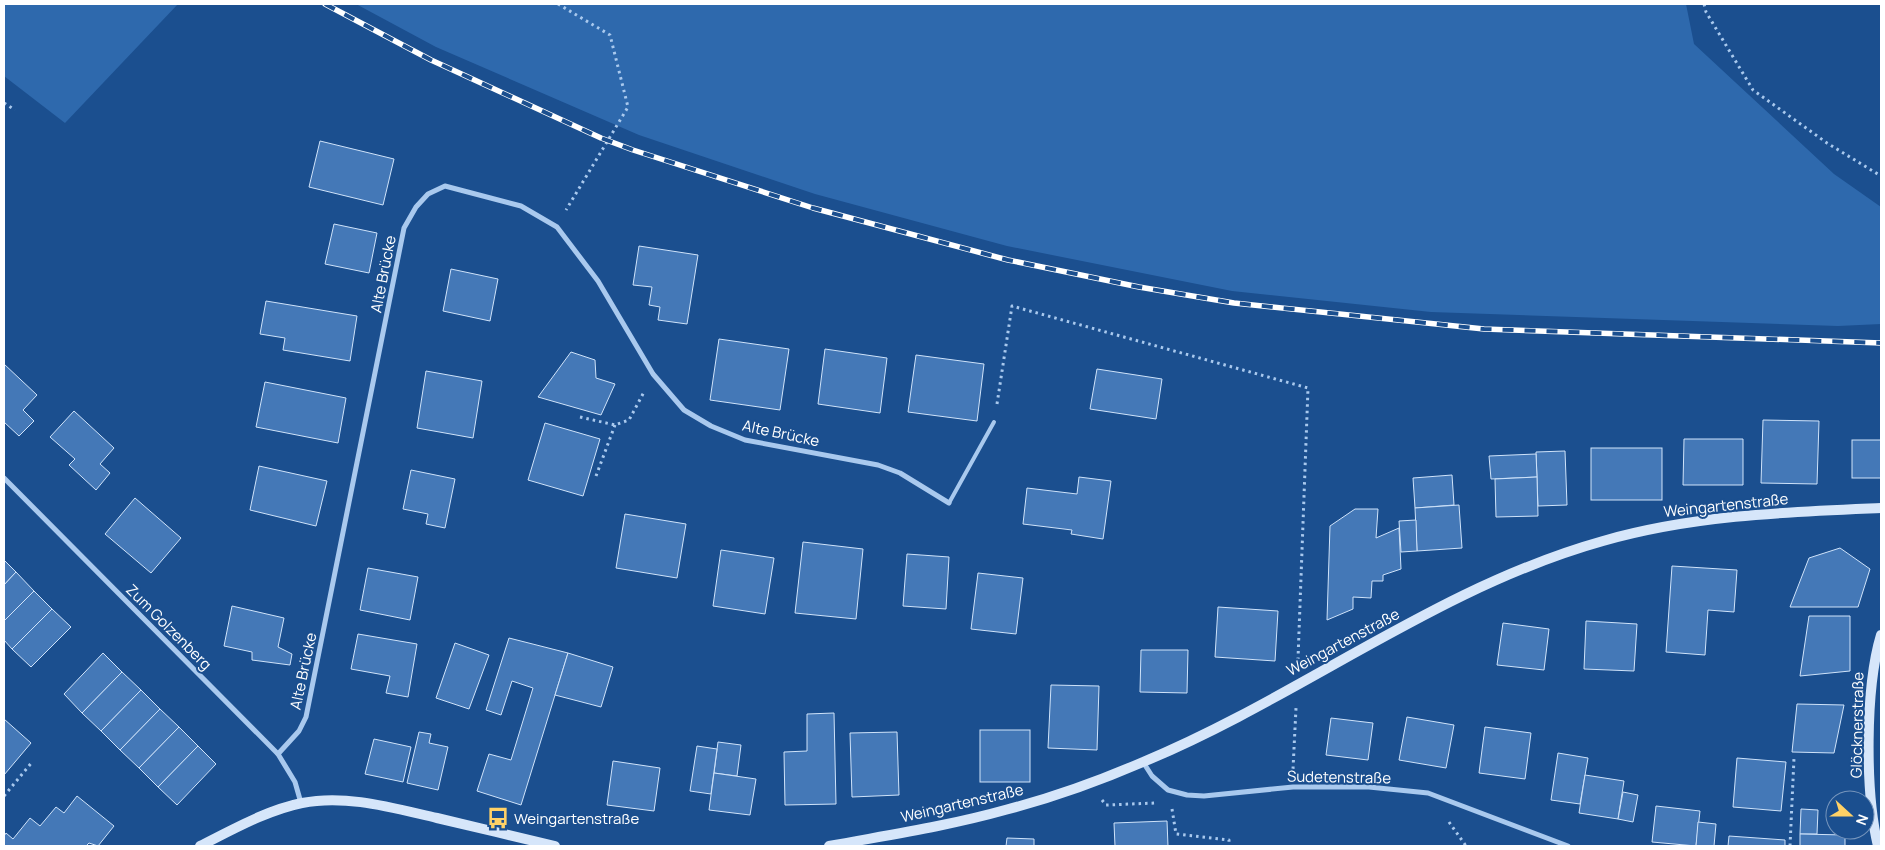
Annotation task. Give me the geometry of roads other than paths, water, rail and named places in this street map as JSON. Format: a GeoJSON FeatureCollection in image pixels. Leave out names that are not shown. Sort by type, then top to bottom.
{"type":"FeatureCollection","features":[{"type":"Feature","properties":{"kind":"street","name":"Alte Brücke"},"geometry":{"type":"LineString","coordinates":[[278,754],[299,731],[306,717],[404,228],[416,207],[428,194],[445,186],[521,206],[556,227],[598,280],[653,374],[684,410],[711,426],[745,440],[878,465],[900,473],[949,502]]}},
{"type":"Feature","properties":{"kind":"street","name":"Zum Golzenberg"},"geometry":{"type":"LineString","coordinates":[[4,478],[278,754],[295,782],[301,803]]}},
{"type":"Feature","properties":{"kind":"street","name":"Weingartenstraße"},"geometry":{"type":"LineString","coordinates":[[829,846],[1006,810],[1144,762],[1297,684],[1449,603],[1504,577],[1600,541],[1647,529],[1686,522],[1747,515],[1881,508]]}},
{"type":"Feature","properties":{"kind":"street","name":"Glöcknerstraße"},"geometry":{"type":"LineString","coordinates":[[1878,846],[1872,802],[1870,742],[1881,635]]}},
{"type":"Feature","properties":{"kind":"street","name":"Sudetenstraße"},"geometry":{"type":"LineString","coordinates":[[1144,762],[1152,776],[1168,790],[1187,795],[1204,796],[1292,788],[1369,787],[1428,793],[1568,846]]}},
{"type":"Feature","properties":{"kind":"street"},"geometry":{"type":"LineString","coordinates":[[200,846],[260,817],[301,803],[353,801],[386,806],[555,846]]}},
{"type":"Feature","properties":{"kind":"lane"},"geometry":{"type":"LineString","coordinates":[[949,502],[994,422]]}},
{"type":"Feature","properties":{"kind":"railway"},"geometry":{"type":"LineString","coordinates":[[325,4],[431,60],[601,138],[633,150],[813,208],[1008,260],[1139,287],[1234,303],[1484,329],[1881,343]]}},
{"type":"Feature","properties":{"kind":"place","name":"Weingartenstraße"},"geometry":{"type":"Point","coordinates":[498,818]}}]}
